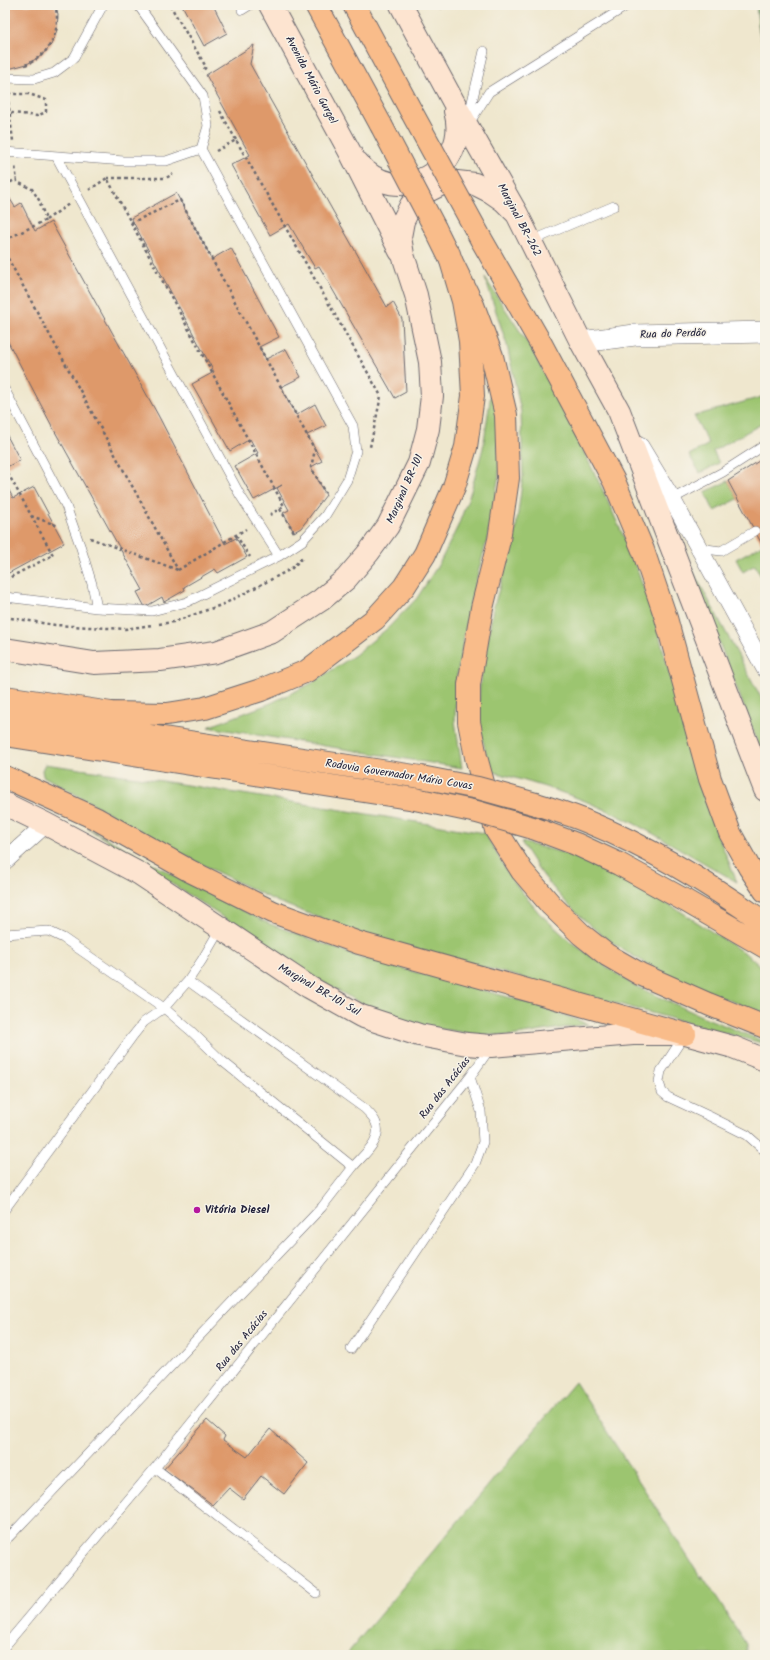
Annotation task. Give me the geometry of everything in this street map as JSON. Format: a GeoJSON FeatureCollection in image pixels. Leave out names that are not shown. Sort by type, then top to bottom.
{"type":"FeatureCollection","features":[{"type":"Feature","properties":{"kind":"main road","name":"Avenida Mário Gurgel"},"geometry":{"type":"LineString","coordinates":[[270,5],[351,154]]}},
{"type":"Feature","properties":{"kind":"main road"},"geometry":{"type":"LineString","coordinates":[[316,5],[449,254],[473,305],[492,356],[506,415],[508,478],[499,540],[482,608],[469,685],[469,722],[476,757],[496,830],[522,871],[551,905],[582,935],[608,954],[640,974],[765,1027]]}},
{"type":"Feature","properties":{"kind":"main road"},"geometry":{"type":"LineString","coordinates":[[354,5],[481,239],[540,342],[614,481],[643,550],[664,611],[710,779],[730,833],[749,867],[765,891]]}},
{"type":"Feature","properties":{"kind":"main road"},"geometry":{"type":"LineString","coordinates":[[351,154],[363,169],[380,180],[399,184],[418,181],[436,172],[449,158],[457,140],[458,120],[453,101],[401,5]]}},
{"type":"Feature","properties":{"kind":"main road","name":"Marginal BR-262"},"geometry":{"type":"LineString","coordinates":[[453,101],[517,214],[581,342],[619,411],[765,790]]}},
{"type":"Feature","properties":{"kind":"main road"},"geometry":{"type":"LineString","coordinates":[[351,154],[409,272]]}},
{"type":"Feature","properties":{"kind":"main road"},"geometry":{"type":"LineString","coordinates":[[409,272],[402,255],[400,237],[403,221],[411,205],[424,193],[440,185],[457,182],[475,184],[504,201],[517,214]]}},
{"type":"Feature","properties":{"kind":"main road"},"geometry":{"type":"LineString","coordinates":[[5,697],[111,713],[168,714],[205,708],[261,690],[307,671],[375,619],[404,587],[425,554],[454,487],[466,447],[473,396],[470,341],[463,301],[449,254]]}},
{"type":"Feature","properties":{"kind":"main road","name":"Marginal BR-101"},"geometry":{"type":"LineString","coordinates":[[5,649],[94,662],[160,660],[216,652],[272,632],[321,600],[346,579],[369,552],[388,526],[419,463],[428,429],[432,396],[431,368],[419,310],[409,272]]}},
{"type":"Feature","properties":{"kind":"main road","name":"Rodovia Governador Mário Covas"},"geometry":{"type":"LineString","coordinates":[[5,714],[421,777],[478,788],[536,804],[588,822],[645,849],[702,881],[765,924]]}},
{"type":"Feature","properties":{"kind":"main road","name":"Rodovia Governador Mário Covas"},"geometry":{"type":"LineString","coordinates":[[5,735],[415,799],[477,812],[533,828],[576,844],[619,864],[765,947]]}},
{"type":"Feature","properties":{"kind":"main road"},"geometry":{"type":"LineString","coordinates":[[5,777],[97,820],[190,871],[280,914],[359,944],[685,1034]]}},
{"type":"Feature","properties":{"kind":"main road","name":"Marginal BR-101 Sul"},"geometry":{"type":"LineString","coordinates":[[5,804],[140,874],[220,929],[309,987],[361,1016],[419,1035],[467,1044],[491,1046],[633,1034],[685,1034],[733,1047],[765,1060]]}},
{"type":"Feature","properties":{"kind":"street","name":"Rua do Perdão"},"geometry":{"type":"LineString","coordinates":[[581,342],[635,335],[765,332]]}},
{"type":"Feature","properties":{"kind":"street"},"geometry":{"type":"LineString","coordinates":[[619,411],[672,498],[765,669]]}},
{"type":"Feature","properties":{"kind":"street"},"geometry":{"type":"LineString","coordinates":[[5,861],[46,824]]}},
{"type":"Feature","properties":{"kind":"lane"},"geometry":{"type":"LineString","coordinates":[[6,78],[34,79],[54,73],[74,58],[103,5]]}},
{"type":"Feature","properties":{"kind":"lane"},"geometry":{"type":"LineString","coordinates":[[5,596],[97,608],[152,611],[187,602],[279,556],[302,541],[325,516],[347,480],[356,451],[352,426],[203,153],[208,126],[203,96],[138,5]]}},
{"type":"Feature","properties":{"kind":"lane"},"geometry":{"type":"LineString","coordinates":[[467,126],[489,92],[628,5]]}},
{"type":"Feature","properties":{"kind":"lane"},"geometry":{"type":"LineString","coordinates":[[467,126],[484,52]]}},
{"type":"Feature","properties":{"kind":"lane"},"geometry":{"type":"LineString","coordinates":[[10,153],[124,161],[166,161],[203,153]]}},
{"type":"Feature","properties":{"kind":"lane"},"geometry":{"type":"LineString","coordinates":[[56,156],[222,463],[279,556]]}},
{"type":"Feature","properties":{"kind":"lane"},"geometry":{"type":"LineString","coordinates":[[531,241],[614,206]]}},
{"type":"Feature","properties":{"kind":"lane"},"geometry":{"type":"LineString","coordinates":[[5,390],[66,506],[76,532],[92,584],[97,608]]}},
{"type":"Feature","properties":{"kind":"lane"},"geometry":{"type":"LineString","coordinates":[[672,498],[723,472],[765,445]]}},
{"type":"Feature","properties":{"kind":"lane"},"geometry":{"type":"LineString","coordinates":[[699,548],[721,551],[754,531]]}},
{"type":"Feature","properties":{"kind":"lane"},"geometry":{"type":"LineString","coordinates":[[5,1209],[144,1022],[164,1008],[188,981],[220,929]]}},
{"type":"Feature","properties":{"kind":"lane"},"geometry":{"type":"LineString","coordinates":[[5,934],[48,931],[63,938],[164,1008],[191,1031],[221,1060],[352,1167]]}},
{"type":"Feature","properties":{"kind":"lane"},"geometry":{"type":"LineString","coordinates":[[5,1540],[15,1532],[322,1207],[352,1167],[376,1140],[379,1132],[376,1121],[364,1108],[188,981]]}},
{"type":"Feature","properties":{"kind":"lane"},"geometry":{"type":"LineString","coordinates":[[685,1034],[661,1071],[658,1082],[662,1092],[668,1098],[747,1135],[765,1151]]}},
{"type":"Feature","properties":{"kind":"lane","name":"Rua das Acácias"},"geometry":{"type":"LineString","coordinates":[[5,1646],[155,1468],[470,1077],[491,1046]]}},
{"type":"Feature","properties":{"kind":"lane"},"geometry":{"type":"LineString","coordinates":[[351,1349],[475,1164],[483,1142],[481,1111],[470,1077]]}},
{"type":"Feature","properties":{"kind":"lane"},"geometry":{"type":"LineString","coordinates":[[155,1468],[316,1593]]}},
{"type":"Feature","properties":{"kind":"path"},"geometry":{"type":"LineString","coordinates":[[46,220],[39,200],[32,189],[17,182],[10,153],[10,112],[6,78],[7,67],[12,68],[27,64],[41,56],[51,45],[57,30],[58,14],[55,5]]}},
{"type":"Feature","properties":{"kind":"path"},"geometry":{"type":"LineString","coordinates":[[440,9],[445,5]]}},
{"type":"Feature","properties":{"kind":"path"},"geometry":{"type":"LineString","coordinates":[[5,112],[37,116],[46,112],[46,100],[29,94],[12,94],[7,92]]}},
{"type":"Feature","properties":{"kind":"path"},"geometry":{"type":"LineString","coordinates":[[203,153],[236,140],[381,396],[368,454]]}},
{"type":"Feature","properties":{"kind":"path"},"geometry":{"type":"LineString","coordinates":[[5,240],[46,220],[107,178],[166,178],[179,171]]}},
{"type":"Feature","properties":{"kind":"path"},"geometry":{"type":"LineString","coordinates":[[5,185],[17,178]]}},
{"type":"Feature","properties":{"kind":"path"},"geometry":{"type":"LineString","coordinates":[[107,178],[284,506],[178,570]]}},
{"type":"Feature","properties":{"kind":"path"},"geometry":{"type":"LineString","coordinates":[[131,222],[180,200],[316,450],[311,467],[326,495]]}},
{"type":"Feature","properties":{"kind":"path"},"geometry":{"type":"LineString","coordinates":[[5,253],[178,570]]}},
{"type":"Feature","properties":{"kind":"path"},"geometry":{"type":"LineString","coordinates":[[5,468],[53,555],[5,580]]}},
{"type":"Feature","properties":{"kind":"path"},"geometry":{"type":"LineString","coordinates":[[280,509],[294,532],[298,530]]}},
{"type":"Feature","properties":{"kind":"path"},"geometry":{"type":"LineString","coordinates":[[31,516],[178,570]]}},
{"type":"Feature","properties":{"kind":"path"},"geometry":{"type":"LineString","coordinates":[[5,617],[54,625],[125,629],[173,622],[224,604],[285,573],[292,569],[307,553]]}},
{"type":"Feature","properties":{"kind":"green space"},"geometry":{"type":"Polygon","coordinates":[[[756,5],[765,5],[765,53],[759,32],[756,5]]]}},
{"type":"Feature","properties":{"kind":"green space"},"geometry":{"type":"Polygon","coordinates":[[[485,278],[531,348],[600,484],[631,553],[655,620],[699,782],[717,833],[737,882],[651,832],[615,814],[557,791],[490,771],[478,719],[480,684],[493,609],[515,536],[523,475],[521,412],[507,345],[485,278]]]}},
{"type":"Feature","properties":{"kind":"green space"},"geometry":{"type":"Polygon","coordinates":[[[492,387],[497,414],[499,475],[488,536],[470,603],[456,681],[455,721],[462,768],[208,727],[271,703],[312,683],[355,655],[389,627],[417,598],[440,562],[458,526],[471,491],[483,448],[492,387]]]}},
{"type":"Feature","properties":{"kind":"green space"},"geometry":{"type":"Polygon","coordinates":[[[765,396],[765,422],[713,451],[719,463],[700,473],[689,455],[709,444],[694,416],[765,396]]]}},
{"type":"Feature","properties":{"kind":"green space"},"geometry":{"type":"Polygon","coordinates":[[[728,481],[738,499],[714,511],[705,492],[728,481]]]}},
{"type":"Feature","properties":{"kind":"green space"},"geometry":{"type":"Polygon","coordinates":[[[762,545],[765,551],[765,584],[755,565],[743,572],[736,559],[762,545]]]}},
{"type":"Feature","properties":{"kind":"green space"},"geometry":{"type":"Polygon","coordinates":[[[688,562],[765,705],[765,761],[688,562]]]}},
{"type":"Feature","properties":{"kind":"green space"},"geometry":{"type":"Polygon","coordinates":[[[45,764],[143,778],[485,833],[510,877],[539,913],[572,943],[633,985],[699,1015],[765,1042],[765,1044],[362,934],[278,902],[195,861],[43,776],[42,770],[45,764]]]}},
{"type":"Feature","properties":{"kind":"green space"},"geometry":{"type":"Polygon","coordinates":[[[88,828],[186,882],[270,924],[356,956],[530,1003],[588,1024],[510,1036],[474,1034],[420,1026],[367,1006],[316,979],[88,828]]]}},
{"type":"Feature","properties":{"kind":"green space"},"geometry":{"type":"Polygon","coordinates":[[[521,842],[572,855],[614,875],[680,911],[746,954],[765,970],[765,1013],[691,985],[626,952],[597,931],[569,906],[544,877],[521,842]]]}},
{"type":"Feature","properties":{"kind":"green space"},"geometry":{"type":"Polygon","coordinates":[[[575,1382],[702,1579],[702,1575],[746,1644],[746,1655],[346,1655],[575,1382]]]}},
{"type":"Feature","properties":{"kind":"building"},"geometry":{"type":"Polygon","coordinates":[[[5,5],[55,5],[58,14],[57,30],[51,45],[41,56],[27,64],[12,68],[5,67],[5,5]]]}},
{"type":"Feature","properties":{"kind":"building"},"geometry":{"type":"Polygon","coordinates":[[[182,5],[213,5],[227,33],[204,46],[182,5]]]}},
{"type":"Feature","properties":{"kind":"building"},"geometry":{"type":"Polygon","coordinates":[[[254,45],[250,64],[387,307],[393,302],[402,319],[406,392],[395,398],[319,266],[315,268],[289,224],[270,235],[231,165],[250,155],[206,75],[254,45]]]}},
{"type":"Feature","properties":{"kind":"building"},"geometry":{"type":"Polygon","coordinates":[[[5,191],[15,207],[21,203],[35,231],[51,222],[158,415],[225,544],[236,538],[247,557],[218,573],[215,569],[184,587],[185,590],[164,602],[162,597],[145,607],[137,592],[143,590],[53,428],[5,336],[5,191]]]}},
{"type":"Feature","properties":{"kind":"building"},"geometry":{"type":"Polygon","coordinates":[[[176,193],[212,259],[231,248],[279,337],[259,347],[266,359],[286,349],[301,377],[281,387],[296,415],[315,404],[326,426],[307,435],[322,461],[311,467],[326,495],[301,528],[294,532],[283,513],[289,510],[277,488],[282,485],[254,500],[235,466],[258,453],[250,439],[230,451],[192,384],[214,372],[131,218],[176,193]]]}},
{"type":"Feature","properties":{"kind":"building"},"geometry":{"type":"Polygon","coordinates":[[[5,432],[20,460],[5,468],[5,432]]]}},
{"type":"Feature","properties":{"kind":"building"},"geometry":{"type":"Polygon","coordinates":[[[765,457],[765,547],[764,548],[728,481],[765,457]]]}},
{"type":"Feature","properties":{"kind":"building"},"geometry":{"type":"Polygon","coordinates":[[[5,483],[13,498],[34,487],[64,543],[5,575],[5,483]]]}},
{"type":"Feature","properties":{"kind":"building"},"geometry":{"type":"Polygon","coordinates":[[[207,1420],[225,1436],[223,1440],[247,1457],[270,1429],[308,1463],[284,1494],[261,1476],[243,1499],[229,1488],[213,1505],[164,1469],[207,1420]]]}},
{"type":"Feature","properties":{"kind":"place","name":"Vitória Diesel"},"geometry":{"type":"Point","coordinates":[197,1210]}}]}
